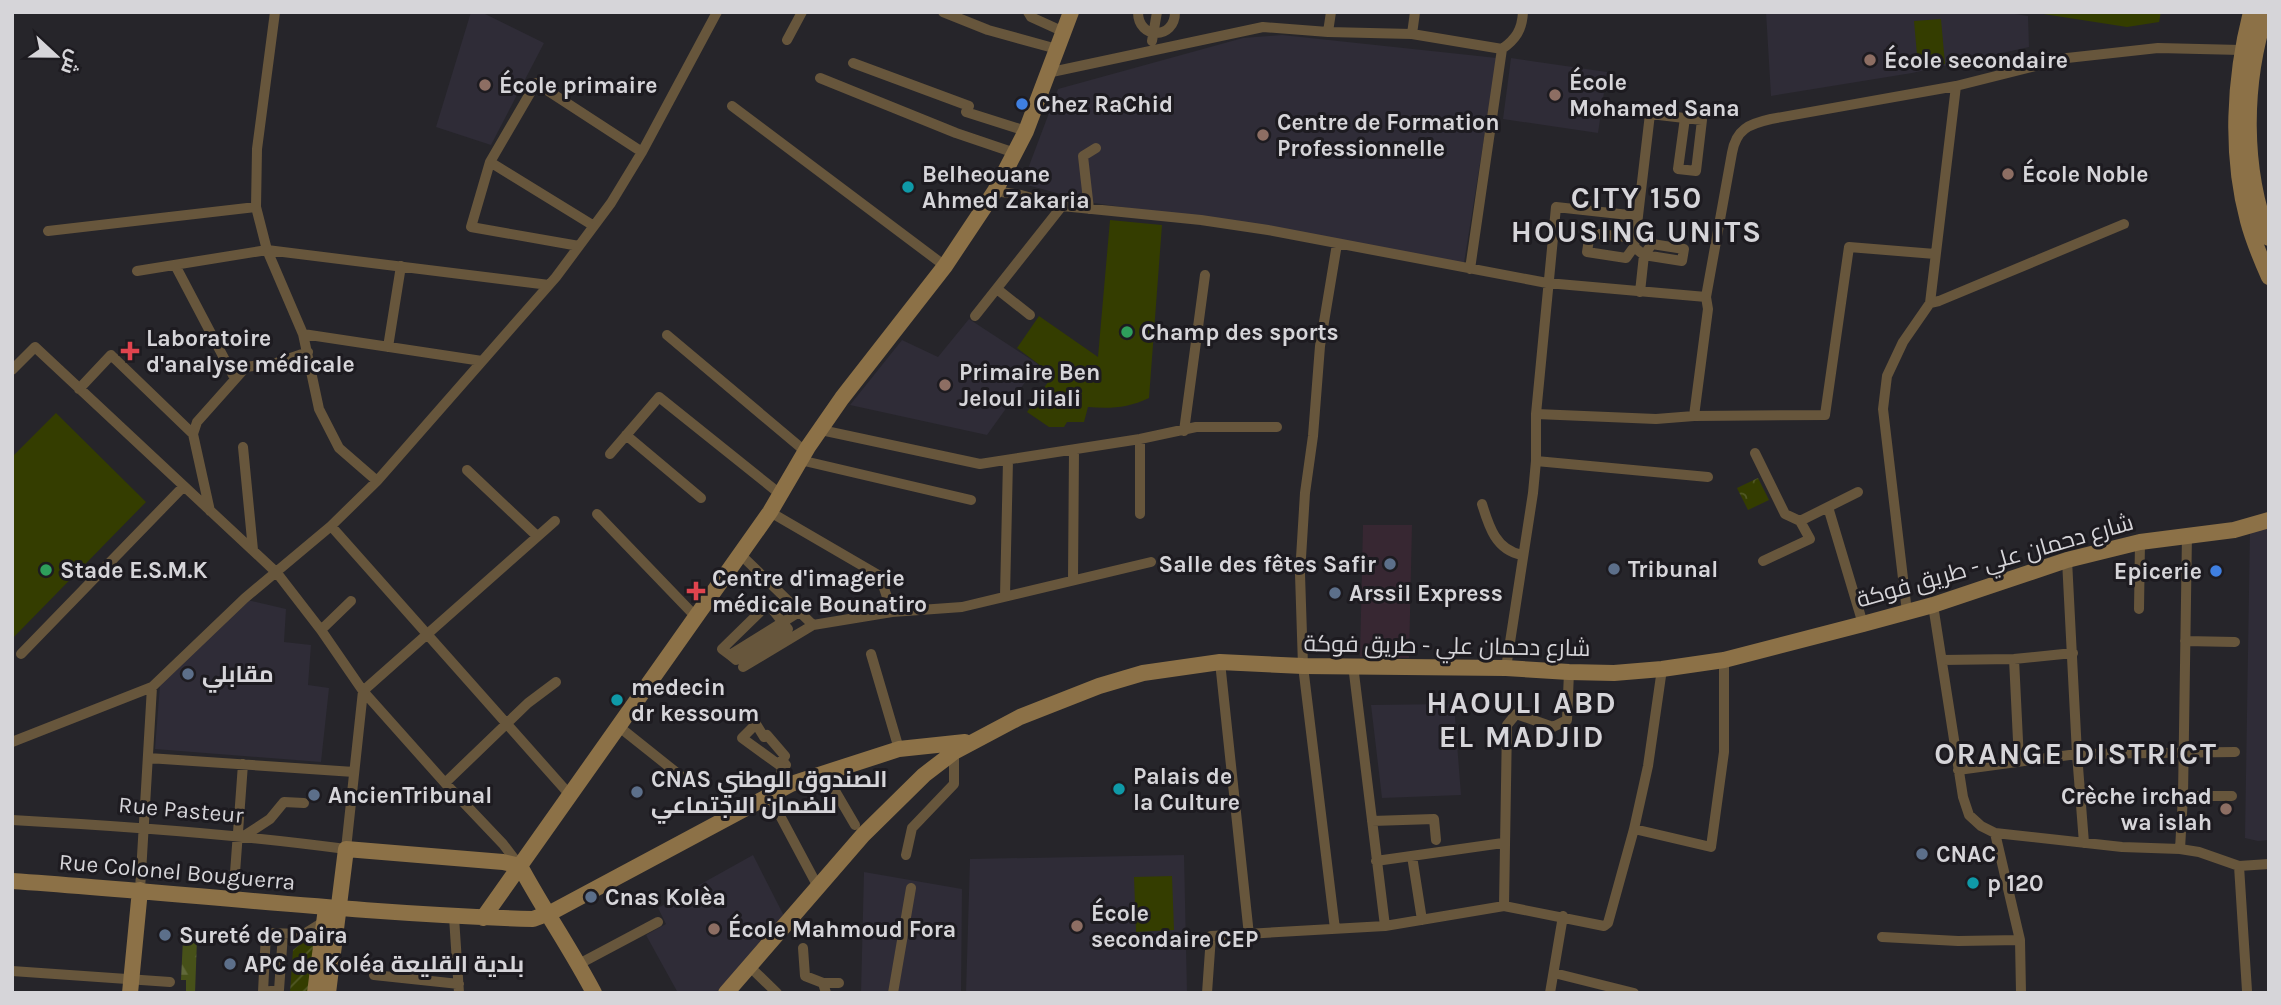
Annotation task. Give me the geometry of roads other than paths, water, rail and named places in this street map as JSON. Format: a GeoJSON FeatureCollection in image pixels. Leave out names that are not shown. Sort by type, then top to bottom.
{"type":"FeatureCollection","features":[{"type":"Feature","properties":{"kind":"main road"},"geometry":{"type":"LineString","coordinates":[[483,918],[769,512],[842,398],[945,266],[995,191],[1026,131],[1071,12]]}},
{"type":"Feature","properties":{"kind":"main road"},"geometry":{"type":"LineString","coordinates":[[2251,12],[2241,50],[2236,100],[2238,172],[2248,224],[2269,277]]}},
{"type":"Feature","properties":{"kind":"main road"},"geometry":{"type":"LineString","coordinates":[[2266,12],[2255,57],[2251,146],[2254,192],[2269,238]]}},
{"type":"Feature","properties":{"kind":"main road","name":"شارع دحمان علي - طريق فوكة"},"geometry":{"type":"LineString","coordinates":[[726,993],[817,885],[883,813],[925,775],[954,752],[974,741],[1058,701],[1099,686],[1143,673],[1220,662],[1614,673],[1662,669],[1724,660],[1863,624],[1933,605],[2067,560],[2140,542],[2234,530],[2269,520]]}},
{"type":"Feature","properties":{"kind":"main road"},"geometry":{"type":"LineString","coordinates":[[546,915],[788,786],[899,749],[974,741]]}},
{"type":"Feature","properties":{"kind":"main road"},"geometry":{"type":"LineString","coordinates":[[315,993],[330,913],[346,849],[503,862],[520,866],[546,915],[579,964],[594,993]]}},
{"type":"Feature","properties":{"kind":"main road","name":"Rue Colonel Bouguerra"},"geometry":{"type":"LineString","coordinates":[[12,881],[140,890],[330,913],[533,919],[546,915]]}},
{"type":"Feature","properties":{"kind":"main road"},"geometry":{"type":"LineString","coordinates":[[131,986],[140,890]]}},
{"type":"Feature","properties":{"kind":"main road"},"geometry":{"type":"LineString","coordinates":[[328,993],[330,913]]}},
{"type":"Feature","properties":{"kind":"street"},"geometry":{"type":"LineString","coordinates":[[275,12],[257,149],[256,207],[267,250],[303,334],[318,409],[339,448],[377,481]]}},
{"type":"Feature","properties":{"kind":"street"},"geometry":{"type":"LineString","coordinates":[[12,742],[152,687],[245,598],[331,526],[377,481],[549,285],[611,203],[642,152],[717,12]]}},
{"type":"Feature","properties":{"kind":"street"},"geometry":{"type":"LineString","coordinates":[[787,40],[802,12]]}},
{"type":"Feature","properties":{"kind":"street"},"geometry":{"type":"LineString","coordinates":[[943,12],[988,30],[1057,49]]}},
{"type":"Feature","properties":{"kind":"street"},"geometry":{"type":"LineString","coordinates":[[1028,12],[1031,17],[1064,32]]}},
{"type":"Feature","properties":{"kind":"street"},"geometry":{"type":"LineString","coordinates":[[1138,12],[1142,27],[1153,34],[1169,29],[1174,22],[1175,12]]}},
{"type":"Feature","properties":{"kind":"street"},"geometry":{"type":"LineString","coordinates":[[1151,50],[1157,12]]}},
{"type":"Feature","properties":{"kind":"street"},"geometry":{"type":"LineString","coordinates":[[1328,32],[1331,12]]}},
{"type":"Feature","properties":{"kind":"street"},"geometry":{"type":"LineString","coordinates":[[1412,34],[1415,12]]}},
{"type":"Feature","properties":{"kind":"street"},"geometry":{"type":"LineString","coordinates":[[1047,73],[1252,27],[1412,34],[1502,49],[1513,41],[1520,31],[1523,12]]}},
{"type":"Feature","properties":{"kind":"street"},"geometry":{"type":"LineString","coordinates":[[1694,416],[1708,309],[1706,298],[1735,138],[1746,127],[1772,119],[1955,86],[2041,64],[2109,52],[2158,48],[2241,50]]}},
{"type":"Feature","properties":{"kind":"street"},"geometry":{"type":"LineString","coordinates":[[1470,269],[1502,49]]}},
{"type":"Feature","properties":{"kind":"street"},"geometry":{"type":"LineString","coordinates":[[853,63],[969,106],[966,112],[1026,131]]}},
{"type":"Feature","properties":{"kind":"street"},"geometry":{"type":"LineString","coordinates":[[820,78],[956,133],[1015,153]]}},
{"type":"Feature","properties":{"kind":"street"},"geometry":{"type":"LineString","coordinates":[[579,246],[471,227],[490,162],[536,83],[642,152]]}},
{"type":"Feature","properties":{"kind":"street"},"geometry":{"type":"LineString","coordinates":[[1907,612],[1883,409],[1887,376],[1903,342],[1930,303],[1955,86]]}},
{"type":"Feature","properties":{"kind":"street"},"geometry":{"type":"LineString","coordinates":[[732,106],[945,266]]}},
{"type":"Feature","properties":{"kind":"street"},"geometry":{"type":"LineString","coordinates":[[1640,292],[1644,255],[1635,243],[1650,114],[1685,118],[1702,120],[1696,171],[1678,169],[1685,118]]}},
{"type":"Feature","properties":{"kind":"street"},"geometry":{"type":"LineString","coordinates":[[1089,209],[1083,156],[1096,148]]}},
{"type":"Feature","properties":{"kind":"street"},"geometry":{"type":"LineString","coordinates":[[490,162],[594,226]]}},
{"type":"Feature","properties":{"kind":"street"},"geometry":{"type":"LineString","coordinates":[[995,191],[1062,206],[1268,230],[1547,283],[1706,298]]}},
{"type":"Feature","properties":{"kind":"street"},"geometry":{"type":"LineString","coordinates":[[975,316],[1062,206]]}},
{"type":"Feature","properties":{"kind":"street"},"geometry":{"type":"LineString","coordinates":[[48,231],[256,207]]}},
{"type":"Feature","properties":{"kind":"street"},"geometry":{"type":"LineString","coordinates":[[1506,668],[1536,461],[1536,414],[1556,207],[1638,216]]}},
{"type":"Feature","properties":{"kind":"street"},"geometry":{"type":"LineString","coordinates":[[1930,303],[2124,224]]}},
{"type":"Feature","properties":{"kind":"street"},"geometry":{"type":"LineString","coordinates":[[1335,929],[1303,666],[1300,574],[1305,493],[1321,346],[1337,244]]}},
{"type":"Feature","properties":{"kind":"street"},"geometry":{"type":"LineString","coordinates":[[1536,414],[1656,419],[1694,416],[1825,415],[1849,247],[1935,254]]}},
{"type":"Feature","properties":{"kind":"street"},"geometry":{"type":"LineString","coordinates":[[137,271],[267,250],[549,285]]}},
{"type":"Feature","properties":{"kind":"street"},"geometry":{"type":"LineString","coordinates":[[175,265],[235,379]]}},
{"type":"Feature","properties":{"kind":"street"},"geometry":{"type":"LineString","coordinates":[[388,346],[401,266]]}},
{"type":"Feature","properties":{"kind":"street"},"geometry":{"type":"LineString","coordinates":[[1184,431],[1205,275]]}},
{"type":"Feature","properties":{"kind":"street"},"geometry":{"type":"LineString","coordinates":[[997,289],[1030,315]]}},
{"type":"Feature","properties":{"kind":"street"},"geometry":{"type":"LineString","coordinates":[[303,334],[482,361]]}},
{"type":"Feature","properties":{"kind":"street"},"geometry":{"type":"LineString","coordinates":[[667,335],[803,456],[971,500]]}},
{"type":"Feature","properties":{"kind":"street"},"geometry":{"type":"LineString","coordinates":[[12,370],[34,347],[277,573],[321,629],[363,691],[520,866]]}},
{"type":"Feature","properties":{"kind":"street"},"geometry":{"type":"LineString","coordinates":[[210,511],[193,434],[197,422],[246,367],[276,363],[308,352]]}},
{"type":"Feature","properties":{"kind":"street"},"geometry":{"type":"LineString","coordinates":[[79,389],[111,355],[193,434]]}},
{"type":"Feature","properties":{"kind":"street"},"geometry":{"type":"LineString","coordinates":[[610,454],[659,397],[780,495]]}},
{"type":"Feature","properties":{"kind":"street"},"geometry":{"type":"LineString","coordinates":[[821,430],[980,464],[1140,439],[1196,427],[1277,428]]}},
{"type":"Feature","properties":{"kind":"street"},"geometry":{"type":"LineString","coordinates":[[626,435],[701,498]]}},
{"type":"Feature","properties":{"kind":"street"},"geometry":{"type":"LineString","coordinates":[[1140,439],[1140,514]]}},
{"type":"Feature","properties":{"kind":"street"},"geometry":{"type":"LineString","coordinates":[[243,447],[253,550]]}},
{"type":"Feature","properties":{"kind":"street"},"geometry":{"type":"LineString","coordinates":[[1073,580],[1074,450]]}},
{"type":"Feature","properties":{"kind":"street"},"geometry":{"type":"LineString","coordinates":[[1755,453],[1786,514],[1792,519],[1800,521],[1858,492]]}},
{"type":"Feature","properties":{"kind":"street"},"geometry":{"type":"LineString","coordinates":[[1005,596],[1008,460]]}},
{"type":"Feature","properties":{"kind":"street"},"geometry":{"type":"LineString","coordinates":[[1536,461],[1708,477]]}},
{"type":"Feature","properties":{"kind":"street"},"geometry":{"type":"LineString","coordinates":[[467,470],[537,536]]}},
{"type":"Feature","properties":{"kind":"street"},"geometry":{"type":"LineString","coordinates":[[21,654],[183,487]]}},
{"type":"Feature","properties":{"kind":"street"},"geometry":{"type":"LineString","coordinates":[[1482,504],[1496,539],[1511,553],[1522,555]]}},
{"type":"Feature","properties":{"kind":"street"},"geometry":{"type":"LineString","coordinates":[[1828,507],[1863,624]]}},
{"type":"Feature","properties":{"kind":"street"},"geometry":{"type":"LineString","coordinates":[[769,512],[880,576],[892,612]]}},
{"type":"Feature","properties":{"kind":"street"},"geometry":{"type":"LineString","coordinates":[[597,514],[696,617]]}},
{"type":"Feature","properties":{"kind":"street"},"geometry":{"type":"LineString","coordinates":[[346,849],[363,691],[555,521]]}},
{"type":"Feature","properties":{"kind":"street"},"geometry":{"type":"LineString","coordinates":[[1763,561],[1810,539],[1800,521]]}},
{"type":"Feature","properties":{"kind":"street"},"geometry":{"type":"LineString","coordinates":[[331,526],[569,794]]}},
{"type":"Feature","properties":{"kind":"street"},"geometry":{"type":"LineString","coordinates":[[2180,849],[2187,534]]}},
{"type":"Feature","properties":{"kind":"street"},"geometry":{"type":"LineString","coordinates":[[2139,609],[2140,542]]}},
{"type":"Feature","properties":{"kind":"street"},"geometry":{"type":"LineString","coordinates":[[740,554],[813,625]]}},
{"type":"Feature","properties":{"kind":"street"},"geometry":{"type":"LineString","coordinates":[[2067,560],[2084,843]]}},
{"type":"Feature","properties":{"kind":"street"},"geometry":{"type":"LineString","coordinates":[[743,667],[813,625],[892,612],[962,607],[1151,562]]}},
{"type":"Feature","properties":{"kind":"street"},"geometry":{"type":"LineString","coordinates":[[321,629],[351,601]]}},
{"type":"Feature","properties":{"kind":"street"},"geometry":{"type":"LineString","coordinates":[[783,622],[768,604],[722,649],[730,655],[783,622],[799,612]]}},
{"type":"Feature","properties":{"kind":"street"},"geometry":{"type":"LineString","coordinates":[[1933,605],[1963,797],[1969,815],[1981,826],[1995,833],[2122,847],[2180,849],[2199,852],[2239,866],[2269,864]]}},
{"type":"Feature","properties":{"kind":"street"},"geometry":{"type":"LineString","coordinates":[[2185,641],[2235,642]]}},
{"type":"Feature","properties":{"kind":"street"},"geometry":{"type":"LineString","coordinates":[[1942,660],[2014,659],[2073,653]]}},
{"type":"Feature","properties":{"kind":"street"},"geometry":{"type":"LineString","coordinates":[[871,654],[899,749]]}},
{"type":"Feature","properties":{"kind":"street"},"geometry":{"type":"LineString","coordinates":[[2014,659],[2020,761]]}},
{"type":"Feature","properties":{"kind":"street"},"geometry":{"type":"LineString","coordinates":[[1634,829],[1711,847],[1724,752],[1724,660]]}},
{"type":"Feature","properties":{"kind":"street"},"geometry":{"type":"LineString","coordinates":[[1220,662],[1249,935]]}},
{"type":"Feature","properties":{"kind":"street"},"geometry":{"type":"LineString","coordinates":[[1353,666],[1385,926]]}},
{"type":"Feature","properties":{"kind":"street"},"geometry":{"type":"LineString","coordinates":[[1207,993],[1211,936],[1385,926],[1504,906],[1604,926],[1608,923],[1634,829],[1648,766],[1662,669]]}},
{"type":"Feature","properties":{"kind":"street"},"geometry":{"type":"LineString","coordinates":[[1504,906],[1507,725],[1516,714],[1553,727],[1567,720],[1569,672]]}},
{"type":"Feature","properties":{"kind":"street"},"geometry":{"type":"LineString","coordinates":[[445,783],[507,723],[556,682]]}},
{"type":"Feature","properties":{"kind":"street"},"geometry":{"type":"LineString","coordinates":[[140,890],[152,687]]}},
{"type":"Feature","properties":{"kind":"street"},"geometry":{"type":"LineString","coordinates":[[618,726],[687,780]]}},
{"type":"Feature","properties":{"kind":"street"},"geometry":{"type":"LineString","coordinates":[[906,855],[912,828],[954,784],[954,752]]}},
{"type":"Feature","properties":{"kind":"street"},"geometry":{"type":"LineString","coordinates":[[1958,770],[2077,754],[2235,752]]}},
{"type":"Feature","properties":{"kind":"street"},"geometry":{"type":"LineString","coordinates":[[148,758],[354,772]]}},
{"type":"Feature","properties":{"kind":"street"},"geometry":{"type":"LineString","coordinates":[[233,900],[241,835],[243,764]]}},
{"type":"Feature","properties":{"kind":"street"},"geometry":{"type":"LineString","coordinates":[[782,767],[781,776],[788,786]]}},
{"type":"Feature","properties":{"kind":"street"},"geometry":{"type":"LineString","coordinates":[[824,772],[855,825]]}},
{"type":"Feature","properties":{"kind":"street"},"geometry":{"type":"LineString","coordinates":[[769,795],[817,885]]}},
{"type":"Feature","properties":{"kind":"street"},"geometry":{"type":"LineString","coordinates":[[2183,796],[2232,796]]}},
{"type":"Feature","properties":{"kind":"street"},"geometry":{"type":"LineString","coordinates":[[241,835],[270,819],[284,802],[304,803]]}},
{"type":"Feature","properties":{"kind":"street"},"geometry":{"type":"LineString","coordinates":[[1372,821],[1434,819],[1436,840]]}},
{"type":"Feature","properties":{"kind":"street","name":"Rue Pasteur"},"geometry":{"type":"LineString","coordinates":[[12,820],[241,835],[346,849]]}},
{"type":"Feature","properties":{"kind":"street"},"geometry":{"type":"LineString","coordinates":[[1995,833],[2020,940],[2021,993]]}},
{"type":"Feature","properties":{"kind":"street"},"geometry":{"type":"LineString","coordinates":[[1376,861],[1503,843]]}},
{"type":"Feature","properties":{"kind":"street"},"geometry":{"type":"LineString","coordinates":[[1412,856],[1422,920]]}},
{"type":"Feature","properties":{"kind":"street"},"geometry":{"type":"LineString","coordinates":[[2239,866],[2247,991]]}},
{"type":"Feature","properties":{"kind":"street"},"geometry":{"type":"LineString","coordinates":[[893,993],[911,888]]}},
{"type":"Feature","properties":{"kind":"street"},"geometry":{"type":"LineString","coordinates":[[283,934],[279,990],[263,992],[266,933],[304,934],[330,913]]}},
{"type":"Feature","properties":{"kind":"street"},"geometry":{"type":"LineString","coordinates":[[1550,993],[1563,916]]}},
{"type":"Feature","properties":{"kind":"street"},"geometry":{"type":"LineString","coordinates":[[374,975],[459,989],[454,917]]}},
{"type":"Feature","properties":{"kind":"street"},"geometry":{"type":"LineString","coordinates":[[579,964],[658,922]]}},
{"type":"Feature","properties":{"kind":"street"},"geometry":{"type":"LineString","coordinates":[[1882,937],[1958,941],[2020,940]]}},
{"type":"Feature","properties":{"kind":"street"},"geometry":{"type":"LineString","coordinates":[[803,948],[805,976],[825,988],[839,983]]}},
{"type":"Feature","properties":{"kind":"street"},"geometry":{"type":"LineString","coordinates":[[750,967],[778,993]]}},
{"type":"Feature","properties":{"kind":"street"},"geometry":{"type":"LineString","coordinates":[[12,971],[131,986],[170,982]]}},
{"type":"Feature","properties":{"kind":"street"},"geometry":{"type":"LineString","coordinates":[[1554,973],[1634,993]]}},
{"type":"Feature","properties":{"kind":"place","name":"École secondaire"},"geometry":{"type":"Point","coordinates":[1870,60]}},
{"type":"Feature","properties":{"kind":"place","name":"École primaire"},"geometry":{"type":"Point","coordinates":[485,85]}},
{"type":"Feature","properties":{"kind":"place","name":"École Mohamed Sana"},"geometry":{"type":"Point","coordinates":[1555,95]}},
{"type":"Feature","properties":{"kind":"place","name":"Chez RaChid"},"geometry":{"type":"Point","coordinates":[1022,104]}},
{"type":"Feature","properties":{"kind":"place","name":"Centre de Formation Professionnelle"},"geometry":{"type":"Point","coordinates":[1263,135]}},
{"type":"Feature","properties":{"kind":"place","name":"École Noble"},"geometry":{"type":"Point","coordinates":[2008,174]}},
{"type":"Feature","properties":{"kind":"place","name":"Belheouane Ahmed Zakaria"},"geometry":{"type":"Point","coordinates":[908,187]}},
{"type":"Feature","properties":{"kind":"place","name":"Champ des sports"},"geometry":{"type":"Point","coordinates":[1127,332]}},
{"type":"Feature","properties":{"kind":"place","name":"Laboratoire d'analyse médicale"},"geometry":{"type":"Point","coordinates":[130,351]}},
{"type":"Feature","properties":{"kind":"place","name":"Primaire Ben Jeloul Jilali"},"geometry":{"type":"Point","coordinates":[945,385]}},
{"type":"Feature","properties":{"kind":"place","name":"Salle des fêtes Safir"},"geometry":{"type":"Point","coordinates":[1390,564]}},
{"type":"Feature","properties":{"kind":"place","name":"Tribunal"},"geometry":{"type":"Point","coordinates":[1614,569]}},
{"type":"Feature","properties":{"kind":"place","name":"Stade E.S.M.K"},"geometry":{"type":"Point","coordinates":[46,570]}},
{"type":"Feature","properties":{"kind":"place","name":"Epicerie"},"geometry":{"type":"Point","coordinates":[2216,571]}},
{"type":"Feature","properties":{"kind":"place","name":"Centre d'imagerie médicale Bounatiro"},"geometry":{"type":"Point","coordinates":[696,591]}},
{"type":"Feature","properties":{"kind":"place","name":"Arssil Express"},"geometry":{"type":"Point","coordinates":[1335,593]}},
{"type":"Feature","properties":{"kind":"place","name":"مقابلي"},"geometry":{"type":"Point","coordinates":[188,674]}},
{"type":"Feature","properties":{"kind":"place","name":"medecin dr kessoum"},"geometry":{"type":"Point","coordinates":[617,700]}},
{"type":"Feature","properties":{"kind":"place","name":"Palais de la Culture"},"geometry":{"type":"Point","coordinates":[1119,789]}},
{"type":"Feature","properties":{"kind":"place","name":"CNAS الصندوق الوطني للضمان الاجتماعي"},"geometry":{"type":"Point","coordinates":[637,792]}},
{"type":"Feature","properties":{"kind":"place","name":"AncienTribunal"},"geometry":{"type":"Point","coordinates":[314,795]}},
{"type":"Feature","properties":{"kind":"place","name":"Crèche irchad wa islah"},"geometry":{"type":"Point","coordinates":[2226,809]}},
{"type":"Feature","properties":{"kind":"place","name":"CNAC"},"geometry":{"type":"Point","coordinates":[1922,854]}},
{"type":"Feature","properties":{"kind":"place","name":"p 120"},"geometry":{"type":"Point","coordinates":[1973,883]}},
{"type":"Feature","properties":{"kind":"place","name":"Cnas Kolèa"},"geometry":{"type":"Point","coordinates":[591,897]}},
{"type":"Feature","properties":{"kind":"place","name":"École secondaire CEP"},"geometry":{"type":"Point","coordinates":[1077,926]}},
{"type":"Feature","properties":{"kind":"place","name":"École Mahmoud Fora"},"geometry":{"type":"Point","coordinates":[714,929]}},
{"type":"Feature","properties":{"kind":"place","name":"Sureté de Daira"},"geometry":{"type":"Point","coordinates":[165,935]}},
{"type":"Feature","properties":{"kind":"place","name":"APC de Koléa بلدية القليعة"},"geometry":{"type":"Point","coordinates":[230,964]}},
{"type":"Feature","properties":{"kind":"district","name":"CITY 150 HOUSING UNITS"},"geometry":{"type":"Point","coordinates":[1637,215]}},
{"type":"Feature","properties":{"kind":"district","name":"HAOULI ABD EL MADJID"},"geometry":{"type":"Point","coordinates":[1522,720]}},
{"type":"Feature","properties":{"kind":"district","name":"ORANGE DISTRICT"},"geometry":{"type":"Point","coordinates":[2076,754]}}]}
